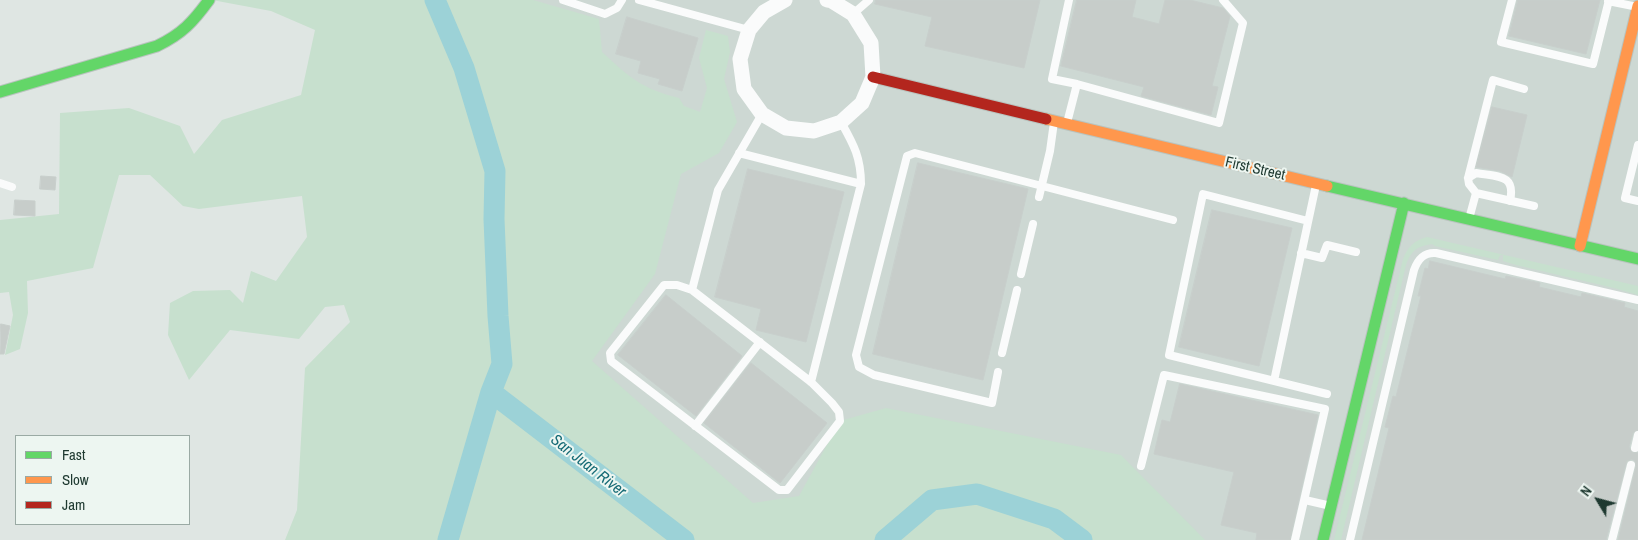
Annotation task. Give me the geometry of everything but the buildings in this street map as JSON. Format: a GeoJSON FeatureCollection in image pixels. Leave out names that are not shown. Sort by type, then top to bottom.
{"type":"FeatureCollection","features":[{"type":"Feature","properties":{"kind":"street"},"geometry":{"type":"LineString","coordinates":[[0,92],[157,46],[176,37],[191,25],[209,0]]}},
{"type":"Feature","properties":{"kind":"street"},"geometry":{"type":"LineString","coordinates":[[785,0],[764,12],[748,30],[740,59],[744,90],[762,114],[786,128],[814,131],[841,122],[862,103],[873,77],[871,43],[853,14],[827,0]]}},
{"type":"Feature","properties":{"kind":"street"},"geometry":{"type":"LineString","coordinates":[[1580,246],[1638,6]]}},
{"type":"Feature","properties":{"kind":"street","name":"First Street"},"geometry":{"type":"LineString","coordinates":[[873,77],[1054,122],[1638,259]]}},
{"type":"Feature","properties":{"kind":"street"},"geometry":{"type":"LineString","coordinates":[[1323,540],[1404,203]]}},
{"type":"Feature","properties":{"kind":"lane"},"geometry":{"type":"LineString","coordinates":[[564,0],[605,14],[617,8],[622,0]]}},
{"type":"Feature","properties":{"kind":"lane"},"geometry":{"type":"LineString","coordinates":[[639,0],[748,30]]}},
{"type":"Feature","properties":{"kind":"lane"},"geometry":{"type":"LineString","coordinates":[[853,14],[870,0]]}},
{"type":"Feature","properties":{"kind":"lane"},"geometry":{"type":"LineString","coordinates":[[1069,0],[1052,79],[1077,84],[1219,123],[1243,23],[1223,0]]}},
{"type":"Feature","properties":{"kind":"lane"},"geometry":{"type":"LineString","coordinates":[[1512,0],[1501,42],[1593,64],[1609,1],[1638,6]]}},
{"type":"Feature","properties":{"kind":"lane"},"geometry":{"type":"LineString","coordinates":[[1524,89],[1493,80],[1468,178],[1469,184],[1476,193],[1534,206]]}},
{"type":"Feature","properties":{"kind":"lane"},"geometry":{"type":"LineString","coordinates":[[1067,125],[1077,84]]}},
{"type":"Feature","properties":{"kind":"lane"},"geometry":{"type":"LineString","coordinates":[[692,290],[718,190],[762,114]]}},
{"type":"Feature","properties":{"kind":"lane"},"geometry":{"type":"LineString","coordinates":[[811,382],[861,184],[861,166],[855,146],[841,122]]}},
{"type":"Feature","properties":{"kind":"lane"},"geometry":{"type":"LineString","coordinates":[[1039,197],[1054,122]]}},
{"type":"Feature","properties":{"kind":"lane"},"geometry":{"type":"LineString","coordinates":[[1638,145],[1625,198],[1638,201]]}},
{"type":"Feature","properties":{"kind":"lane"},"geometry":{"type":"LineString","coordinates":[[739,153],[861,184]]}},
{"type":"Feature","properties":{"kind":"lane"},"geometry":{"type":"LineString","coordinates":[[998,372],[992,403],[874,375],[859,367],[856,354],[907,156],[915,153],[1173,220]]}},
{"type":"Feature","properties":{"kind":"lane"},"geometry":{"type":"LineString","coordinates":[[1468,178],[1476,173],[1506,179],[1511,184],[1513,191],[1510,201]]}},
{"type":"Feature","properties":{"kind":"lane"},"geometry":{"type":"LineString","coordinates":[[0,182],[12,187]]}},
{"type":"Feature","properties":{"kind":"lane"},"geometry":{"type":"LineString","coordinates":[[1274,381],[1316,183]]}},
{"type":"Feature","properties":{"kind":"lane"},"geometry":{"type":"LineString","coordinates":[[1469,218],[1476,193]]}},
{"type":"Feature","properties":{"kind":"lane"},"geometry":{"type":"LineString","coordinates":[[1308,221],[1203,194],[1169,355],[1327,394]]}},
{"type":"Feature","properties":{"kind":"lane"},"geometry":{"type":"LineString","coordinates":[[1021,274],[1033,224]]}},
{"type":"Feature","properties":{"kind":"lane"},"geometry":{"type":"LineString","coordinates":[[1302,253],[1322,258],[1327,246],[1356,252]]}},
{"type":"Feature","properties":{"kind":"lane"},"geometry":{"type":"LineString","coordinates":[[1350,540],[1414,270],[1424,255],[1436,253],[1638,300]]}},
{"type":"Feature","properties":{"kind":"lane"},"geometry":{"type":"LineString","coordinates":[[664,285],[677,285],[692,290],[760,342],[811,382],[839,412],[840,421],[787,490],[779,490],[611,361],[610,353],[664,285]]}},
{"type":"Feature","properties":{"kind":"lane"},"geometry":{"type":"LineString","coordinates":[[1002,352],[1017,290]]}},
{"type":"Feature","properties":{"kind":"lane"},"geometry":{"type":"LineString","coordinates":[[695,426],[760,342]]}},
{"type":"Feature","properties":{"kind":"lane"},"geometry":{"type":"LineString","coordinates":[[1141,466],[1164,375],[1325,409],[1295,540]]}},
{"type":"Feature","properties":{"kind":"lane"},"geometry":{"type":"LineString","coordinates":[[1635,448],[1638,436]]}},
{"type":"Feature","properties":{"kind":"lane"},"geometry":{"type":"LineString","coordinates":[[1612,540],[1631,465]]}},
{"type":"Feature","properties":{"kind":"lane"},"geometry":{"type":"LineString","coordinates":[[1305,500],[1331,506]]}},
{"type":"Feature","properties":{"kind":"shaded area"},"geometry":{"type":"Polygon","coordinates":[[[493,0],[1638,0],[1638,540],[487,540],[493,0]]]}},
{"type":"Feature","properties":{"kind":"green space"},"geometry":{"type":"Polygon","coordinates":[[[212,0],[533,0],[599,19],[602,52],[645,86],[679,98],[684,106],[700,112],[707,88],[699,58],[706,30],[728,36],[730,52],[724,79],[737,122],[719,153],[681,174],[655,274],[592,361],[753,503],[799,496],[840,421],[886,408],[1121,455],[1205,540],[285,540],[297,510],[305,368],[350,322],[344,305],[325,307],[299,339],[230,330],[189,380],[168,335],[170,303],[193,291],[230,290],[243,303],[251,271],[276,281],[307,237],[302,196],[199,209],[183,206],[150,175],[119,175],[93,268],[27,281],[28,313],[20,349],[5,355],[13,315],[9,292],[0,293],[0,220],[59,214],[60,113],[129,108],[180,126],[194,154],[222,120],[301,95],[315,30],[271,11],[212,0]]]}},
{"type":"Feature","properties":{"kind":"green space"},"geometry":{"type":"Polygon","coordinates":[[[1427,237],[1638,286],[1638,295],[1516,265],[1503,261],[1503,255],[1500,255],[1498,260],[1432,244],[1415,250],[1406,265],[1341,540],[1334,540],[1403,259],[1412,245],[1418,240],[1427,237]]]}},
{"type":"Feature","properties":{"kind":"waterway"},"geometry":{"type":"LineString","coordinates":[[435,0],[464,68],[495,171],[494,219],[502,364],[491,392],[448,540]]}},
{"type":"Feature","properties":{"kind":"waterway","name":"San Juan River"},"geometry":{"type":"LineString","coordinates":[[491,392],[684,540]]}},
{"type":"Feature","properties":{"kind":"waterway","name":"San Juan River"},"geometry":{"type":"LineString","coordinates":[[885,540],[932,500],[977,494],[1054,519],[1082,540]]}},
{"type":"Feature","properties":{"kind":"traffic: fast"},"geometry":{"type":"LineString","coordinates":[[0,92],[157,46],[186,27],[209,0]]}},
{"type":"Feature","properties":{"kind":"traffic: fast"},"geometry":{"type":"LineString","coordinates":[[1327,186],[1638,259]]}},
{"type":"Feature","properties":{"kind":"traffic: fast"},"geometry":{"type":"LineString","coordinates":[[1323,540],[1404,203]]}},
{"type":"Feature","properties":{"kind":"traffic: slow"},"geometry":{"type":"LineString","coordinates":[[1580,246],[1638,6]]}},
{"type":"Feature","properties":{"kind":"traffic: slow"},"geometry":{"type":"LineString","coordinates":[[1046,119],[1327,186]]}},
{"type":"Feature","properties":{"kind":"traffic: jam"},"geometry":{"type":"LineString","coordinates":[[873,77],[1046,119]]}}]}
